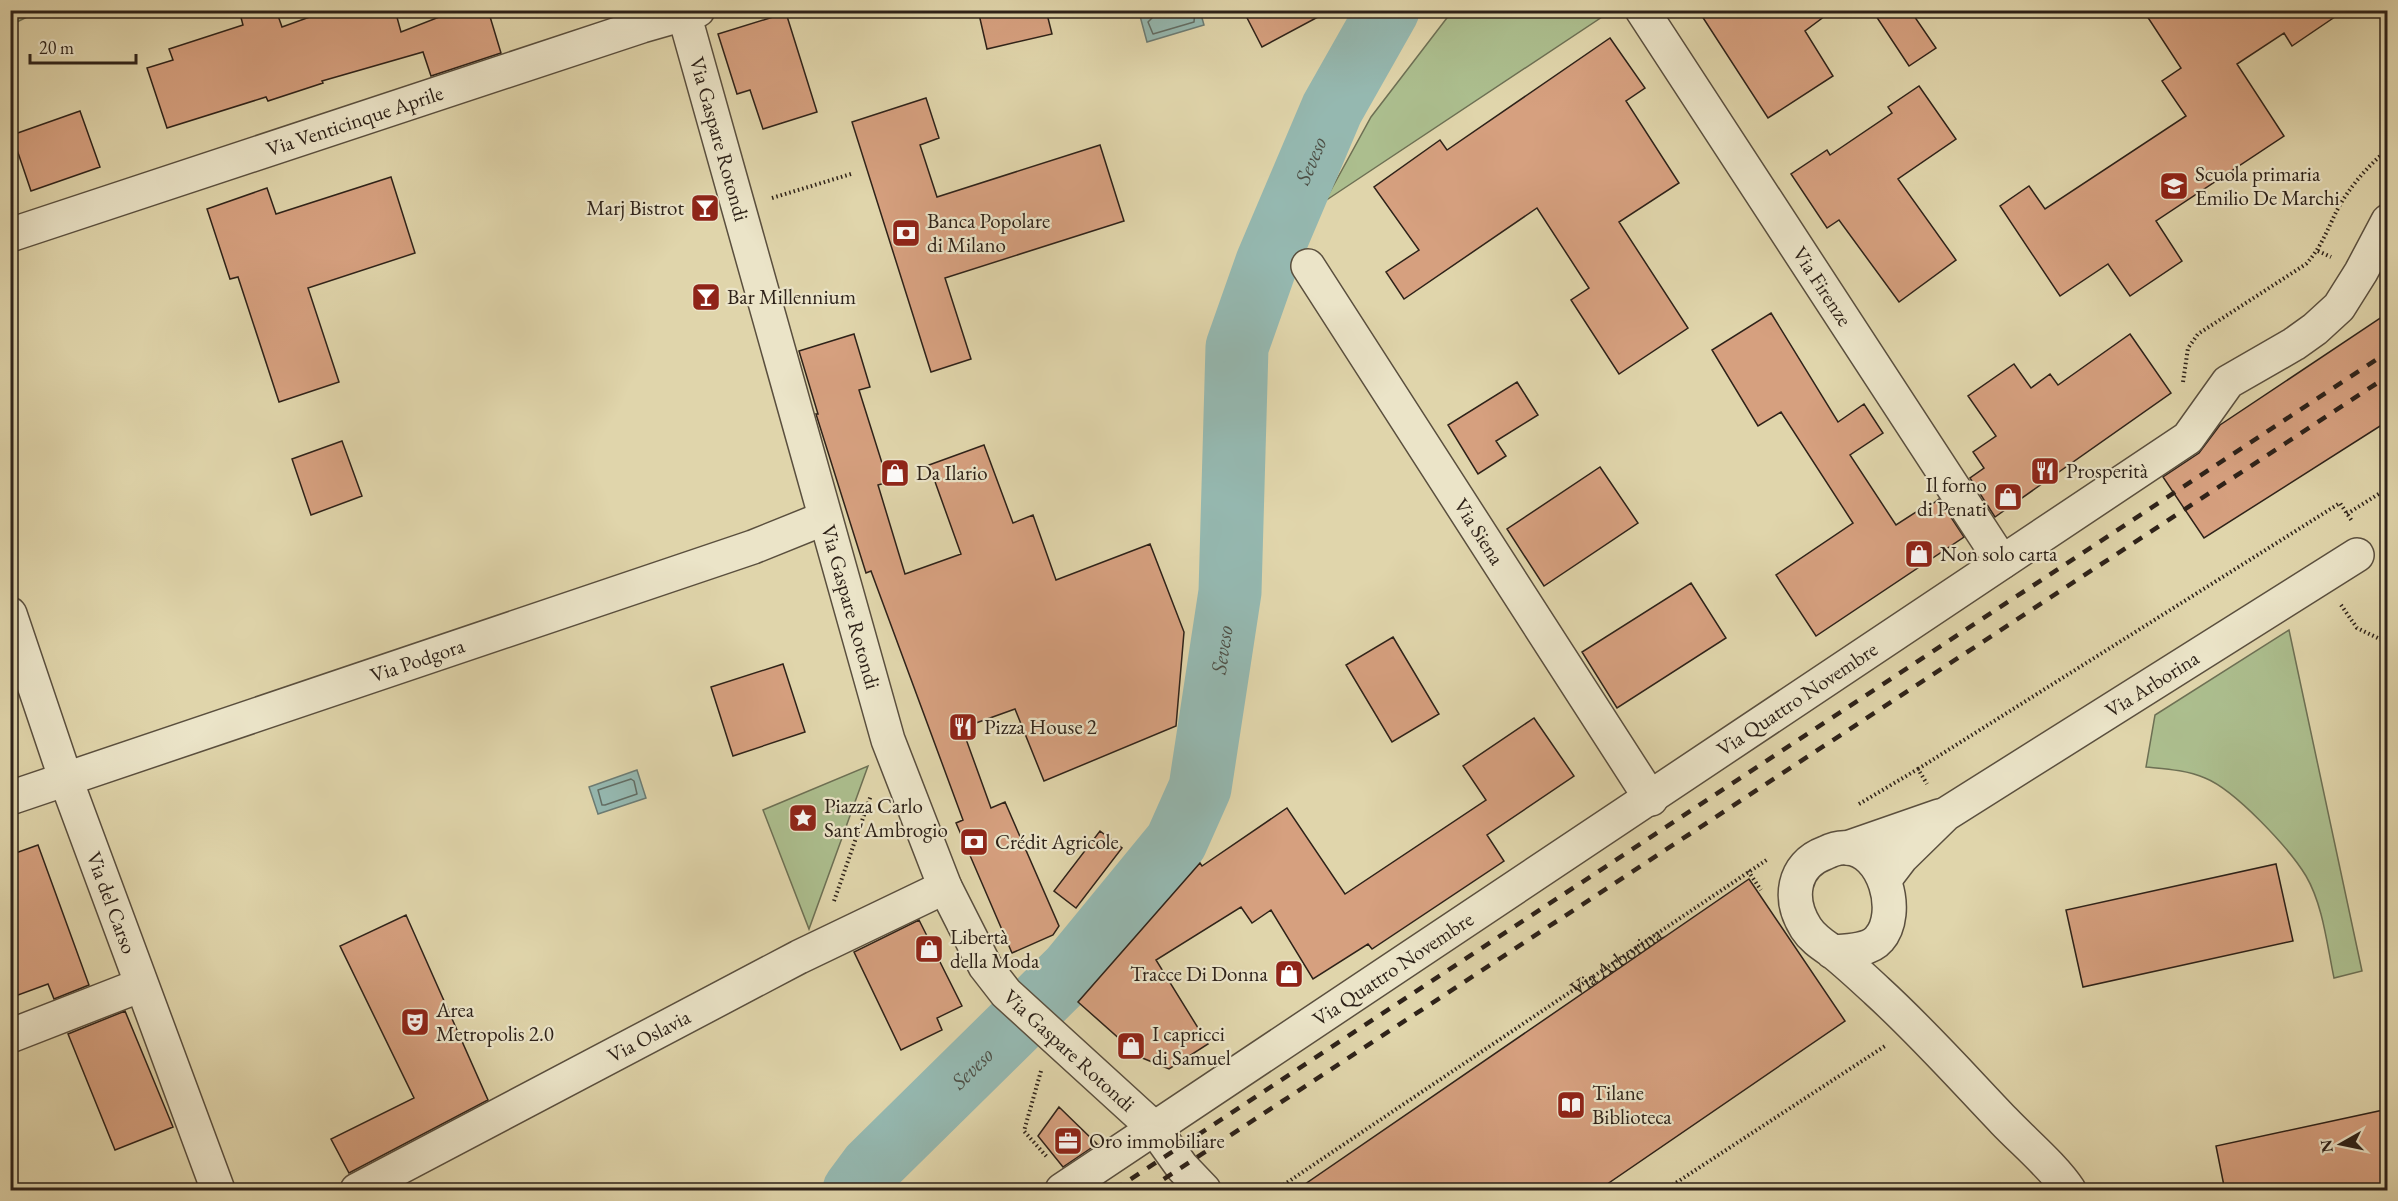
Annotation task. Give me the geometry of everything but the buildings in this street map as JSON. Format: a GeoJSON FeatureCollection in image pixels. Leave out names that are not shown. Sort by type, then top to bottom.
{"type":"FeatureCollection","features":[{"type":"Feature","properties":{"kind":"street","name":"Via Firenze"},"geometry":{"type":"LineString","coordinates":[[1642,10],[2002,562]]}},
{"type":"Feature","properties":{"kind":"street","name":"Via Venticinque Aprile"},"geometry":{"type":"LineString","coordinates":[[10,235],[689,12]]}},
{"type":"Feature","properties":{"kind":"street","name":"Via Gaspare Rotondi"},"geometry":{"type":"LineString","coordinates":[[689,12],[753,263],[888,740],[945,887],[985,966],[1006,993],[1154,1128],[1182,1167],[1204,1191]]}},
{"type":"Feature","properties":{"kind":"street","name":"Via Quattro Novembre"},"geometry":{"type":"LineString","coordinates":[[1067,1188],[2188,438],[2228,382],[2315,329],[2339,307],[2388,221]]}},
{"type":"Feature","properties":{"kind":"street","name":"Via Siena"},"geometry":{"type":"LineString","coordinates":[[1308,266],[1651,799]]}},
{"type":"Feature","properties":{"kind":"street","name":"Via Podgora"},"geometry":{"type":"LineString","coordinates":[[10,798],[742,551],[825,518]]}},
{"type":"Feature","properties":{"kind":"street","name":"Via Arborina"},"geometry":{"type":"LineString","coordinates":[[1885,879],[1901,858],[1946,814],[2357,555]]}},
{"type":"Feature","properties":{"kind":"street","name":"Via del Carso"},"geometry":{"type":"LineString","coordinates":[[10,614],[66,780],[218,1191]]}},
{"type":"Feature","properties":{"kind":"street","name":"Via Arborina"},"geometry":{"type":"LineString","coordinates":[[1847,848],[1946,814]]}},
{"type":"Feature","properties":{"kind":"street"},"geometry":{"type":"LineString","coordinates":[[1897,1009],[1881,962],[1879,939],[1885,928],[1888,912],[1885,879],[1876,864],[1862,853],[1847,848],[1831,850],[1816,856],[1805,864],[1797,878],[1795,894],[1799,913],[1806,927],[1818,942],[1897,1009],[2069,1191]]}},
{"type":"Feature","properties":{"kind":"street","name":"Via Oslavia"},"geometry":{"type":"LineString","coordinates":[[357,1191],[799,957],[945,887]]}},
{"type":"Feature","properties":{"kind":"street"},"geometry":{"type":"LineString","coordinates":[[1832,952],[1855,950],[1879,939]]}},
{"type":"Feature","properties":{"kind":"street"},"geometry":{"type":"LineString","coordinates":[[10,1036],[141,985]]}},
{"type":"Feature","properties":{"kind":"path"},"geometry":{"type":"LineString","coordinates":[[2182,390],[2188,348],[2198,334],[2306,264],[2318,251],[2341,203],[2366,168],[2388,149]]}},
{"type":"Feature","properties":{"kind":"path"},"geometry":{"type":"LineString","coordinates":[[764,200],[851,174]]}},
{"type":"Feature","properties":{"kind":"path"},"geometry":{"type":"LineString","coordinates":[[2381,404],[2388,400]]}},
{"type":"Feature","properties":{"kind":"path"},"geometry":{"type":"LineString","coordinates":[[2347,514],[2388,488]]}},
{"type":"Feature","properties":{"kind":"path"},"geometry":{"type":"LineString","coordinates":[[1858,805],[2340,503],[2353,523]]}},
{"type":"Feature","properties":{"kind":"path"},"geometry":{"type":"LineString","coordinates":[[2337,599],[2357,628],[2388,643]]}},
{"type":"Feature","properties":{"kind":"path"},"geometry":{"type":"LineString","coordinates":[[1918,769],[1946,814]]}},
{"type":"Feature","properties":{"kind":"path"},"geometry":{"type":"LineString","coordinates":[[831,910],[872,794]]}},
{"type":"Feature","properties":{"kind":"path","name":"Via Arborina"},"geometry":{"type":"LineString","coordinates":[[1276,1191],[1748,871],[1778,853]]}},
{"type":"Feature","properties":{"kind":"path"},"geometry":{"type":"LineString","coordinates":[[1051,1036],[1024,1131],[1067,1188]]}},
{"type":"Feature","properties":{"kind":"path"},"geometry":{"type":"LineString","coordinates":[[1665,1191],[1886,1045]]}},
{"type":"Feature","properties":{"kind":"green space"},"geometry":{"type":"Polygon","coordinates":[[[11,10],[39,10],[39,11],[11,25],[11,10]]]}},
{"type":"Feature","properties":{"kind":"green space"},"geometry":{"type":"Polygon","coordinates":[[[1453,10],[1611,11],[1325,201],[1371,117],[1453,10]]]}},
{"type":"Feature","properties":{"kind":"green space"},"geometry":{"type":"Polygon","coordinates":[[[2289,630],[2362,971],[2334,978],[2324,926],[2312,887],[2298,864],[2274,836],[2231,794],[2205,778],[2176,770],[2146,767],[2155,715],[2289,630]]]}},
{"type":"Feature","properties":{"kind":"green space"},"geometry":{"type":"Polygon","coordinates":[[[868,766],[809,929],[763,810],[868,766]]]}},
{"type":"Feature","properties":{"kind":"water"},"geometry":{"type":"Polygon","coordinates":[[[1158,11],[1200,11],[1204,25],[1147,42],[1140,16],[1158,11]]]}},
{"type":"Feature","properties":{"kind":"water"},"geometry":{"type":"Polygon","coordinates":[[[637,770],[646,798],[598,814],[589,787],[637,770]]]}},
{"type":"Feature","properties":{"kind":"waterway","name":"Seveso"},"geometry":{"type":"LineString","coordinates":[[854,1190],[871,1167],[1071,970],[1176,842],[1200,788],[1230,592],[1237,347],[1267,262],[1332,109],[1388,10]]}},
{"type":"Feature","properties":{"kind":"railway"},"geometry":{"type":"LineString","coordinates":[[1114,1190],[2388,352]]}},
{"type":"Feature","properties":{"kind":"railway"},"geometry":{"type":"LineString","coordinates":[[1147,1190],[2388,376]]}},
{"type":"Feature","properties":{"kind":"place","name":"Scuola primaria Emilio De Marchi"},"geometry":{"type":"Point","coordinates":[2174,186]}},
{"type":"Feature","properties":{"kind":"place","name":"Marj Bistrot"},"geometry":{"type":"Point","coordinates":[705,208]}},
{"type":"Feature","properties":{"kind":"place","name":"Banca Popolare di Milano"},"geometry":{"type":"Point","coordinates":[906,233]}},
{"type":"Feature","properties":{"kind":"place","name":"Bar Millennium"},"geometry":{"type":"Point","coordinates":[706,297]}},
{"type":"Feature","properties":{"kind":"place","name":"Prosperità"},"geometry":{"type":"Point","coordinates":[2045,471]}},
{"type":"Feature","properties":{"kind":"place","name":"Da Ilario"},"geometry":{"type":"Point","coordinates":[895,473]}},
{"type":"Feature","properties":{"kind":"place","name":"Il forno di Penati"},"geometry":{"type":"Point","coordinates":[2008,497]}},
{"type":"Feature","properties":{"kind":"place","name":"Non solo carta"},"geometry":{"type":"Point","coordinates":[1919,554]}},
{"type":"Feature","properties":{"kind":"place","name":"Pizza House 2"},"geometry":{"type":"Point","coordinates":[963,727]}},
{"type":"Feature","properties":{"kind":"place","name":"Piazza Carlo Sant'Ambrogio"},"geometry":{"type":"Point","coordinates":[803,818]}},
{"type":"Feature","properties":{"kind":"place","name":"Crédit Agricole"},"geometry":{"type":"Point","coordinates":[974,842]}},
{"type":"Feature","properties":{"kind":"place","name":"Libertà della Moda"},"geometry":{"type":"Point","coordinates":[929,949]}},
{"type":"Feature","properties":{"kind":"place","name":"Tracce Di Donna"},"geometry":{"type":"Point","coordinates":[1289,974]}},
{"type":"Feature","properties":{"kind":"place","name":"Area Metropolis 2.0"},"geometry":{"type":"Point","coordinates":[415,1022]}},
{"type":"Feature","properties":{"kind":"place","name":"I capricci di Samuel"},"geometry":{"type":"Point","coordinates":[1131,1046]}},
{"type":"Feature","properties":{"kind":"place","name":"Tilane Biblioteca"},"geometry":{"type":"Point","coordinates":[1571,1105]}},
{"type":"Feature","properties":{"kind":"place","name":"Oro immobiliare"},"geometry":{"type":"Point","coordinates":[1068,1141]}}]}
